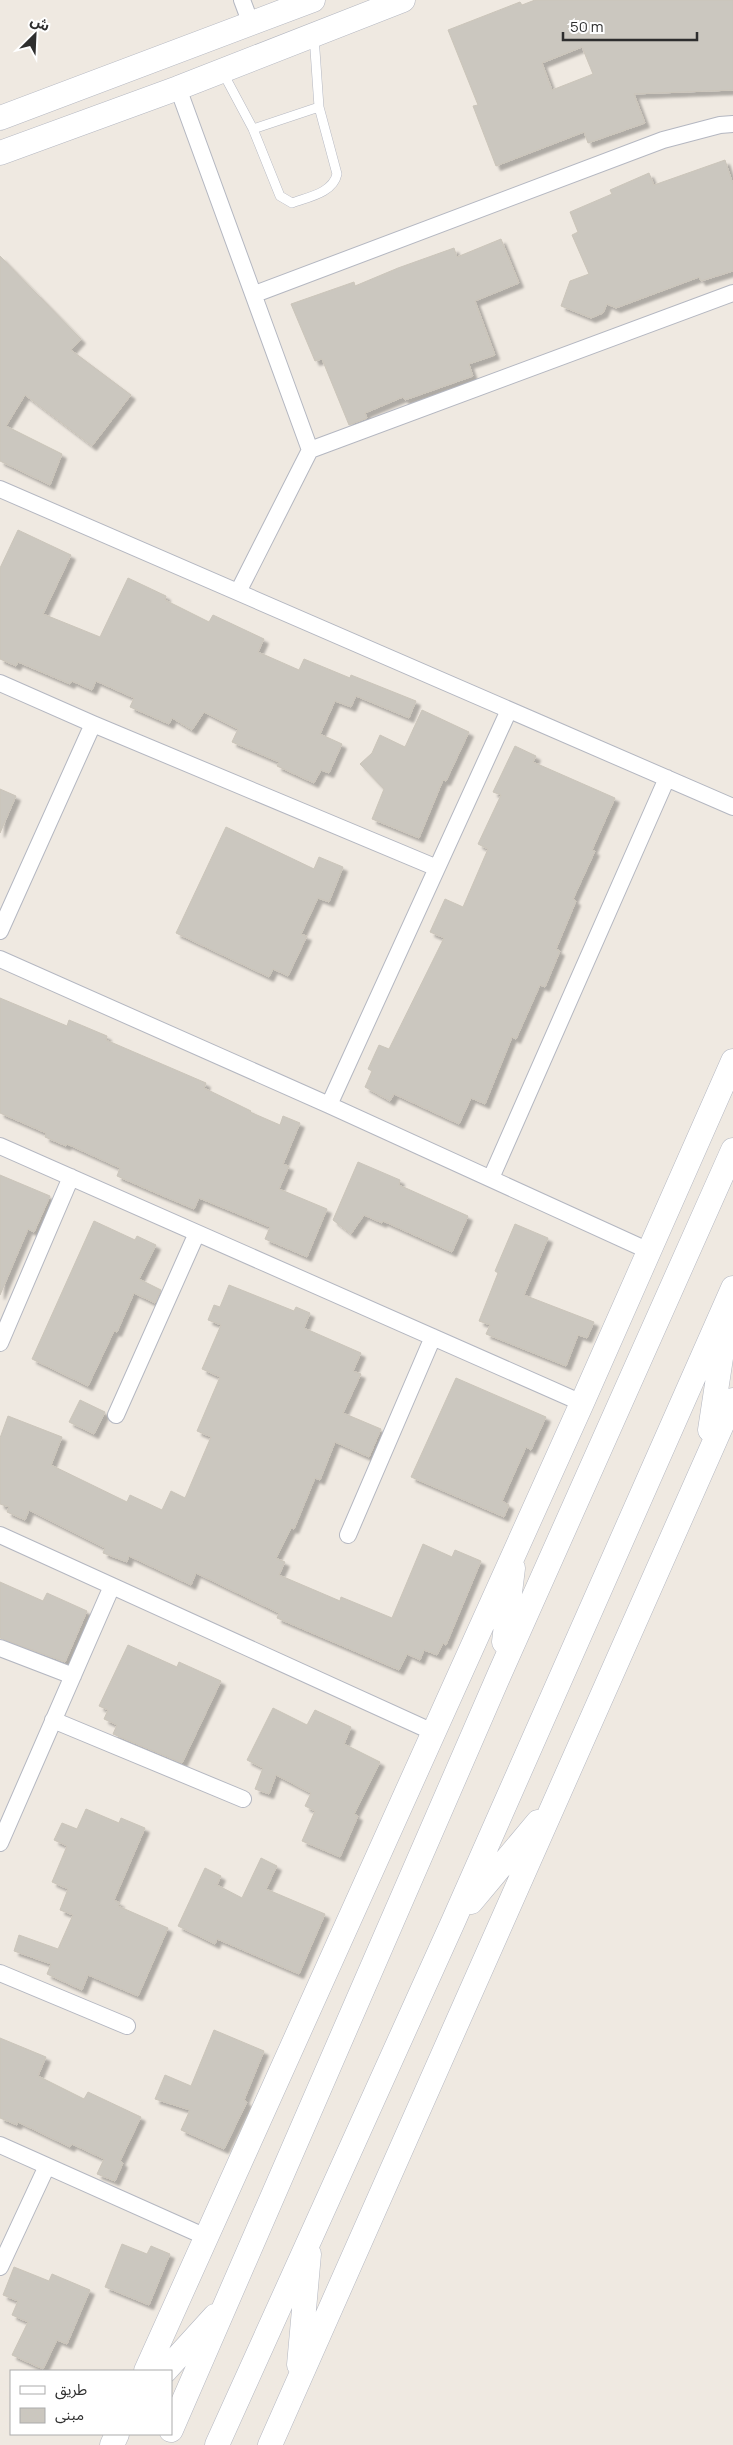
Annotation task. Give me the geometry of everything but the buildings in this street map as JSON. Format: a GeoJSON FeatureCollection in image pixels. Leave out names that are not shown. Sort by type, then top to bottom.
{"type":"FeatureCollection","features":[{"type":"Feature","properties":{"kind":"street"},"geometry":{"type":"LineString","coordinates":[[242,0],[251,24]]}},
{"type":"Feature","properties":{"kind":"street"},"geometry":{"type":"LineString","coordinates":[[0,118],[313,0]]}},
{"type":"Feature","properties":{"kind":"street"},"geometry":{"type":"LineString","coordinates":[[0,153],[178,88],[403,0]]}},
{"type":"Feature","properties":{"kind":"street"},"geometry":{"type":"LineString","coordinates":[[178,88],[255,294],[310,450]]}},
{"type":"Feature","properties":{"kind":"street"},"geometry":{"type":"LineString","coordinates":[[255,294],[663,140],[720,125],[733,124]]}},
{"type":"Feature","properties":{"kind":"street"},"geometry":{"type":"LineString","coordinates":[[238,592],[310,450],[733,293]]}},
{"type":"Feature","properties":{"kind":"street"},"geometry":{"type":"LineString","coordinates":[[0,489],[733,807]]}},
{"type":"Feature","properties":{"kind":"street"},"geometry":{"type":"LineString","coordinates":[[0,683],[93,724],[437,868]]}},
{"type":"Feature","properties":{"kind":"street"},"geometry":{"type":"LineString","coordinates":[[329,1104],[509,710]]}},
{"type":"Feature","properties":{"kind":"street"},"geometry":{"type":"LineString","coordinates":[[0,931],[93,724]]}},
{"type":"Feature","properties":{"kind":"street"},"geometry":{"type":"LineString","coordinates":[[491,1178],[667,778]]}},
{"type":"Feature","properties":{"kind":"street"},"geometry":{"type":"LineString","coordinates":[[0,959],[329,1104],[649,1251]]}},
{"type":"Feature","properties":{"kind":"street"},"geometry":{"type":"LineString","coordinates":[[146,2370],[582,1403],[733,1061]]}},
{"type":"Feature","properties":{"kind":"street"},"geometry":{"type":"LineString","coordinates":[[0,1146],[582,1403]]}},
{"type":"Feature","properties":{"kind":"street"},"geometry":{"type":"LineString","coordinates":[[172,2428],[500,1673],[733,1150]]}},
{"type":"Feature","properties":{"kind":"street"},"geometry":{"type":"LineString","coordinates":[[0,1343],[71,1177]]}},
{"type":"Feature","properties":{"kind":"street"},"geometry":{"type":"LineString","coordinates":[[116,1415],[198,1233]]}},
{"type":"Feature","properties":{"kind":"street"},"geometry":{"type":"LineString","coordinates":[[706,1459],[731,1292]]}},
{"type":"Feature","properties":{"kind":"street"},"geometry":{"type":"LineString","coordinates":[[217,2445],[453,1922],[731,1292]]}},
{"type":"Feature","properties":{"kind":"street"},"geometry":{"type":"LineString","coordinates":[[348,1535],[433,1337]]}},
{"type":"Feature","properties":{"kind":"street"},"geometry":{"type":"LineString","coordinates":[[270,2445],[733,1400]]}},
{"type":"Feature","properties":{"kind":"street"},"geometry":{"type":"LineString","coordinates":[[0,1535],[433,1732]]}},
{"type":"Feature","properties":{"kind":"street"},"geometry":{"type":"LineString","coordinates":[[500,1673],[510,1603],[515,1549]]}},
{"type":"Feature","properties":{"kind":"street"},"geometry":{"type":"LineString","coordinates":[[0,1843],[112,1586]]}},
{"type":"Feature","properties":{"kind":"street"},"geometry":{"type":"LineString","coordinates":[[0,1648],[73,1676]]}},
{"type":"Feature","properties":{"kind":"street"},"geometry":{"type":"LineString","coordinates":[[54,1720],[243,1799]]}},
{"type":"Feature","properties":{"kind":"street"},"geometry":{"type":"LineString","coordinates":[[453,1922],[556,1802]]}},
{"type":"Feature","properties":{"kind":"street"},"geometry":{"type":"LineString","coordinates":[[0,1973],[127,2026]]}},
{"type":"Feature","properties":{"kind":"street"},"geometry":{"type":"LineString","coordinates":[[0,2145],[206,2237]]}},
{"type":"Feature","properties":{"kind":"street"},"geometry":{"type":"LineString","coordinates":[[0,2267],[47,2166]]}},
{"type":"Feature","properties":{"kind":"street"},"geometry":{"type":"LineString","coordinates":[[296,2387],[311,2234]]}},
{"type":"Feature","properties":{"kind":"street"},"geometry":{"type":"LineString","coordinates":[[166,2370],[229,2300]]}},
{"type":"Feature","properties":{"kind":"lane"},"geometry":{"type":"LineString","coordinates":[[222,71],[253,129],[280,196],[292,203],[332,187],[336,181],[337,174],[319,107],[314,35]]}},
{"type":"Feature","properties":{"kind":"lane"},"geometry":{"type":"LineString","coordinates":[[253,129],[319,107]]}}]}
